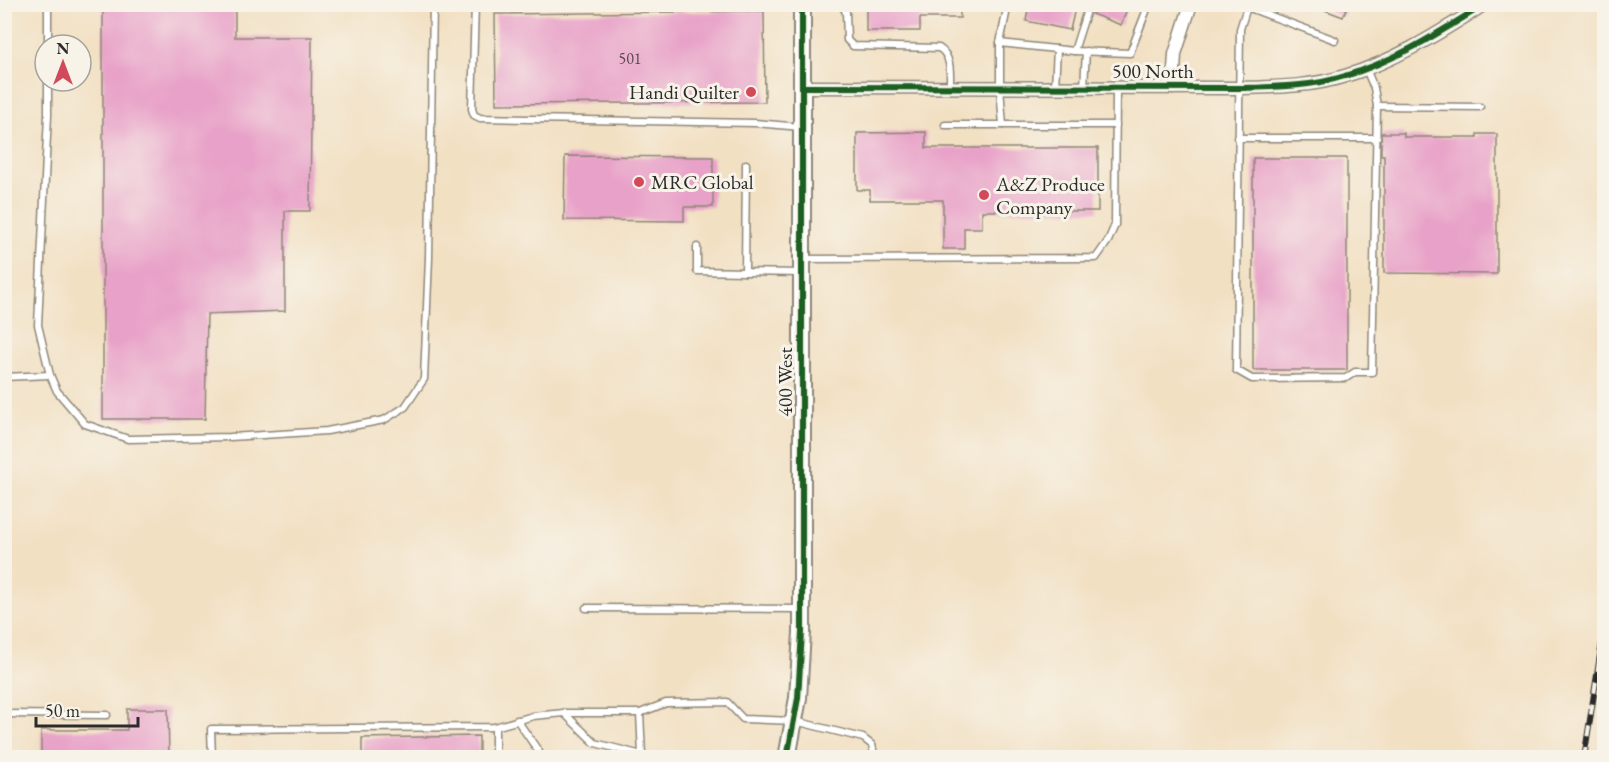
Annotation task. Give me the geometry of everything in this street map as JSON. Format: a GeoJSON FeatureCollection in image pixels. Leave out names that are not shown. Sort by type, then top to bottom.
{"type":"FeatureCollection","features":[{"type":"Feature","properties":{"kind":"street","name":"400 West"},"geometry":{"type":"LineString","coordinates":[[787,758],[795,721],[800,677],[802,609],[802,4]]}},
{"type":"Feature","properties":{"kind":"street"},"geometry":{"type":"LineString","coordinates":[[1173,88],[1175,54],[1191,4]]}},
{"type":"Feature","properties":{"kind":"street","name":"500 North"},"geometry":{"type":"LineString","coordinates":[[802,87],[1240,88],[1297,86],[1344,77],[1366,69],[1398,55],[1485,4]]}},
{"type":"Feature","properties":{"kind":"lane"},"geometry":{"type":"LineString","coordinates":[[48,4],[48,33]]}},
{"type":"Feature","properties":{"kind":"lane"},"geometry":{"type":"LineString","coordinates":[[48,93],[38,325],[50,375],[57,391],[85,424],[128,439],[230,437],[327,431],[384,420],[405,407],[424,379],[429,258],[433,4]]}},
{"type":"Feature","properties":{"kind":"lane"},"geometry":{"type":"LineString","coordinates":[[475,4],[472,109],[474,115],[480,118],[755,123],[802,127]]}},
{"type":"Feature","properties":{"kind":"lane"},"geometry":{"type":"LineString","coordinates":[[841,4],[846,12],[849,44],[853,46],[939,48],[949,59],[950,87]]}},
{"type":"Feature","properties":{"kind":"lane"},"geometry":{"type":"LineString","coordinates":[[1003,125],[1000,43],[1008,4]]}},
{"type":"Feature","properties":{"kind":"lane"},"geometry":{"type":"LineString","coordinates":[[1074,51],[1089,4]]}},
{"type":"Feature","properties":{"kind":"lane"},"geometry":{"type":"LineString","coordinates":[[1000,43],[1074,51],[1130,53],[1149,4]]}},
{"type":"Feature","properties":{"kind":"lane"},"geometry":{"type":"LineString","coordinates":[[1335,40],[1248,6],[1240,29],[1236,370],[1252,380],[1346,378],[1355,372],[1372,372],[1377,106],[1374,88],[1366,69]]}},
{"type":"Feature","properties":{"kind":"lane"},"geometry":{"type":"LineString","coordinates":[[1055,87],[1057,49]]}},
{"type":"Feature","properties":{"kind":"lane"},"geometry":{"type":"LineString","coordinates":[[1084,87],[1086,51]]}},
{"type":"Feature","properties":{"kind":"lane"},"geometry":{"type":"LineString","coordinates":[[697,247],[697,271],[745,272],[802,266],[1096,258],[1108,241],[1115,225],[1116,88]]}},
{"type":"Feature","properties":{"kind":"lane"},"geometry":{"type":"LineString","coordinates":[[1377,106],[1480,107]]}},
{"type":"Feature","properties":{"kind":"lane"},"geometry":{"type":"LineString","coordinates":[[945,125],[1116,125]]}},
{"type":"Feature","properties":{"kind":"lane"},"geometry":{"type":"LineString","coordinates":[[1238,138],[1377,138]]}},
{"type":"Feature","properties":{"kind":"lane"},"geometry":{"type":"LineString","coordinates":[[745,272],[746,164]]}},
{"type":"Feature","properties":{"kind":"lane"},"geometry":{"type":"LineString","coordinates":[[4,377],[50,375]]}},
{"type":"Feature","properties":{"kind":"lane"},"geometry":{"type":"LineString","coordinates":[[586,608],[802,609]]}},
{"type":"Feature","properties":{"kind":"lane"},"geometry":{"type":"LineString","coordinates":[[212,758],[211,729],[495,727],[533,716],[564,713],[640,713],[666,703],[727,702],[743,719],[795,721],[863,738],[872,745],[875,758]]}},
{"type":"Feature","properties":{"kind":"lane"},"geometry":{"type":"LineString","coordinates":[[564,713],[595,743],[643,756],[640,713]]}},
{"type":"Feature","properties":{"kind":"lane"},"geometry":{"type":"LineString","coordinates":[[4,714],[107,715]]}},
{"type":"Feature","properties":{"kind":"lane"},"geometry":{"type":"LineString","coordinates":[[518,720],[539,752],[540,758]]}},
{"type":"Feature","properties":{"kind":"lane"},"geometry":{"type":"LineString","coordinates":[[495,727],[495,758]]}},
{"type":"Feature","properties":{"kind":"building"},"geometry":{"type":"Polygon","coordinates":[[[103,4],[235,4],[235,37],[312,37],[310,211],[285,211],[285,311],[207,314],[205,419],[103,419],[103,4]]]}},
{"type":"Feature","properties":{"kind":"building"},"geometry":{"type":"Polygon","coordinates":[[[866,4],[960,4],[960,18],[920,18],[920,31],[866,31],[866,4]]]}},
{"type":"Feature","properties":{"kind":"building"},"geometry":{"type":"Polygon","coordinates":[[[1029,4],[1076,4],[1070,30],[1026,21],[1029,4]]]}},
{"type":"Feature","properties":{"kind":"building"},"geometry":{"type":"Polygon","coordinates":[[[1095,4],[1129,4],[1121,25],[1092,14],[1095,4]]]}},
{"type":"Feature","properties":{"kind":"building"},"geometry":{"type":"Polygon","coordinates":[[[1309,4],[1348,4],[1343,17],[1309,4]]]}},
{"type":"Feature","properties":{"kind":"building"},"geometry":{"type":"Polygon","coordinates":[[[764,11],[765,102],[496,104],[495,14],[764,11]]]}},
{"type":"Feature","properties":{"kind":"building","name":"A&Z Produce Company"},"geometry":{"type":"Polygon","coordinates":[[[926,132],[926,148],[1098,148],[1098,211],[982,211],[982,228],[964,228],[964,249],[943,249],[943,200],[870,200],[870,190],[857,190],[857,133],[926,132]]]}},
{"type":"Feature","properties":{"kind":"building"},"geometry":{"type":"Polygon","coordinates":[[[1381,133],[1404,133],[1404,137],[1477,137],[1477,134],[1497,134],[1497,274],[1384,273],[1384,155],[1381,155],[1381,133]]]}},
{"type":"Feature","properties":{"kind":"building","name":"MRC Global"},"geometry":{"type":"Polygon","coordinates":[[[565,156],[713,157],[713,207],[684,207],[684,221],[564,220],[565,156]]]}},
{"type":"Feature","properties":{"kind":"building"},"geometry":{"type":"Polygon","coordinates":[[[1253,158],[1347,158],[1347,370],[1253,370],[1253,158]]]}},
{"type":"Feature","properties":{"kind":"building"},"geometry":{"type":"Polygon","coordinates":[[[127,709],[168,709],[169,758],[41,758],[41,730],[127,730],[127,709]]]}},
{"type":"Feature","properties":{"kind":"building"},"geometry":{"type":"Polygon","coordinates":[[[479,736],[479,758],[362,758],[362,738],[479,736]]]}},
{"type":"Feature","properties":{"kind":"railway"},"geometry":{"type":"LineString","coordinates":[[1584,758],[1604,630]]}},
{"type":"Feature","properties":{"kind":"cycle path"},"geometry":{"type":"LineString","coordinates":[[787,758],[798,698],[802,632],[802,4]]}},
{"type":"Feature","properties":{"kind":"cycle path"},"geometry":{"type":"LineString","coordinates":[[802,87],[1240,88],[1306,84],[1332,80],[1382,62],[1417,45],[1485,4]]}},
{"type":"Feature","properties":{"kind":"place","name":"Handi Quilter"},"geometry":{"type":"Point","coordinates":[751,92]}},
{"type":"Feature","properties":{"kind":"place","name":"MRC Global"},"geometry":{"type":"Point","coordinates":[639,182]}},
{"type":"Feature","properties":{"kind":"place","name":"A&Z Produce Company"},"geometry":{"type":"Point","coordinates":[984,195]}}]}
